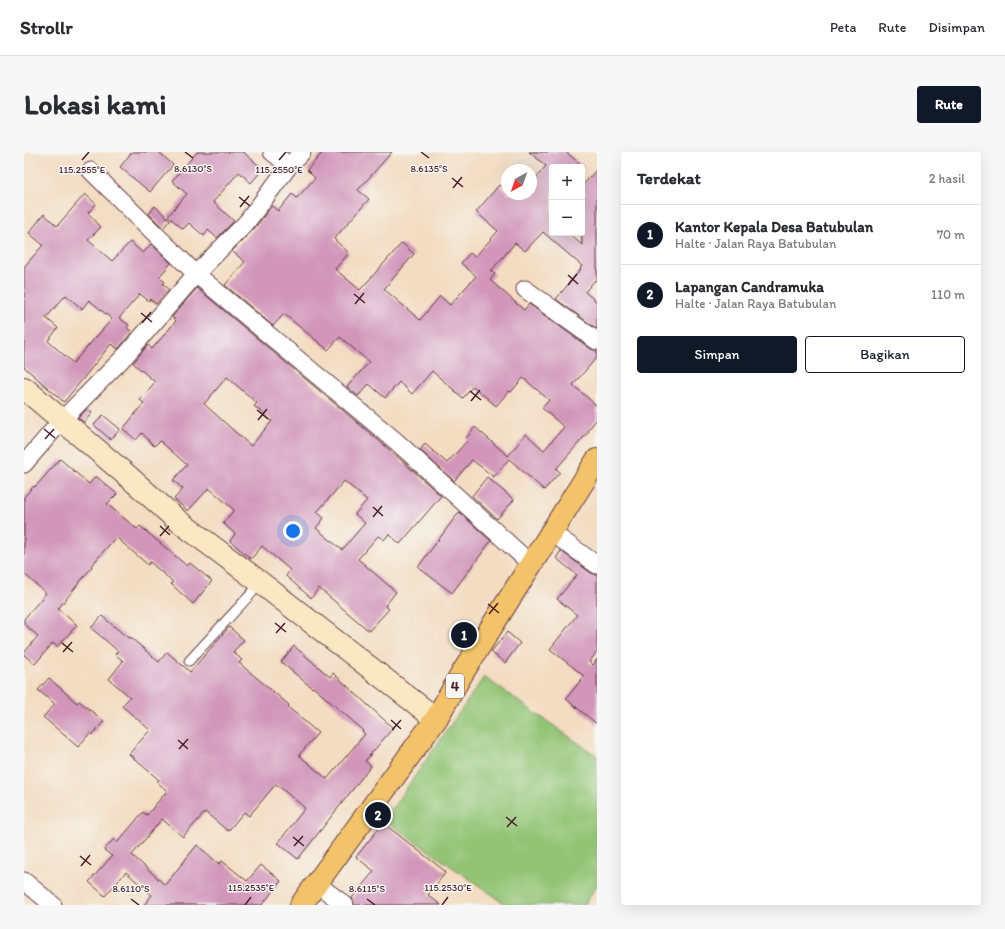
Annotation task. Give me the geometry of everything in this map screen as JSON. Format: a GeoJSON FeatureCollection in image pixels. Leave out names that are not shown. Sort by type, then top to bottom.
{"type":"FeatureCollection","features":[{"type":"Feature","properties":{"kind":"highway","name":"4"},"geometry":{"type":"LineString","coordinates":[[301,905],[436,719],[463,672],[597,460]]}},
{"type":"Feature","properties":{"kind":"street"},"geometry":{"type":"LineString","coordinates":[[272,152],[289,166]]}},
{"type":"Feature","properties":{"kind":"street"},"geometry":{"type":"LineString","coordinates":[[24,464],[62,420],[126,355],[196,274],[246,222],[289,166],[302,152]]}},
{"type":"Feature","properties":{"kind":"street"},"geometry":{"type":"LineString","coordinates":[[91,171],[196,274],[396,442],[532,565]]}},
{"type":"Feature","properties":{"kind":"street"},"geometry":{"type":"LineString","coordinates":[[525,289],[597,341]]}},
{"type":"Feature","properties":{"kind":"street"},"geometry":{"type":"LineString","coordinates":[[24,388],[177,520],[261,583],[436,719]]}},
{"type":"Feature","properties":{"kind":"street"},"geometry":{"type":"LineString","coordinates":[[551,532],[597,564]]}},
{"type":"Feature","properties":{"kind":"street"},"geometry":{"type":"LineString","coordinates":[[24,881],[53,905]]}},
{"type":"Feature","properties":{"kind":"street"},"geometry":{"type":"LineString","coordinates":[[317,884],[345,905]]}},
{"type":"Feature","properties":{"kind":"lane"},"geometry":{"type":"LineString","coordinates":[[189,661],[261,583]]}},
{"type":"Feature","properties":{"kind":"green space"},"geometry":{"type":"Polygon","coordinates":[[[484,677],[597,756],[597,886],[584,905],[507,905],[384,820],[484,677]]]}},
{"type":"Feature","properties":{"kind":"building"},"geometry":{"type":"Polygon","coordinates":[[[132,152],[159,152],[173,165],[150,192],[120,167],[132,152]]]}},
{"type":"Feature","properties":{"kind":"building"},"geometry":{"type":"Polygon","coordinates":[[[197,152],[243,152],[263,169],[251,183],[239,172],[213,202],[234,221],[217,238],[208,230],[204,236],[189,223],[183,229],[168,216],[187,194],[172,181],[197,152]]]}},
{"type":"Feature","properties":{"kind":"building"},"geometry":{"type":"Polygon","coordinates":[[[323,152],[392,152],[358,190],[369,199],[334,239],[349,253],[335,269],[360,290],[402,243],[414,254],[384,289],[420,320],[440,296],[450,305],[476,276],[461,263],[470,253],[475,257],[498,231],[476,212],[499,185],[501,187],[501,200],[537,200],[537,177],[546,166],[529,152],[566,152],[580,164],[549,164],[549,236],[572,236],[582,245],[582,236],[585,236],[585,183],[597,169],[597,282],[595,280],[585,292],[597,302],[597,329],[556,299],[582,266],[543,232],[525,251],[515,243],[491,271],[495,274],[490,280],[524,310],[529,304],[591,349],[597,351],[597,357],[573,385],[597,406],[597,419],[588,430],[589,431],[556,469],[560,472],[544,490],[509,459],[494,477],[472,460],[454,481],[420,450],[425,444],[447,463],[468,440],[466,438],[475,427],[508,456],[526,434],[544,450],[564,427],[542,408],[549,400],[523,378],[496,406],[473,386],[463,398],[432,371],[412,394],[399,382],[385,398],[369,384],[358,396],[347,387],[369,362],[340,337],[328,350],[284,314],[273,326],[225,285],[245,262],[232,251],[253,230],[272,206],[278,211],[292,194],[297,198],[315,178],[307,170],[323,152]]]}},
{"type":"Feature","properties":{"kind":"building"},"geometry":{"type":"Polygon","coordinates":[[[85,194],[96,204],[88,213],[101,227],[88,240],[112,261],[130,242],[143,253],[151,244],[171,263],[159,277],[165,282],[163,284],[169,289],[156,304],[140,294],[119,318],[129,325],[127,328],[132,332],[118,349],[111,344],[64,402],[24,367],[24,267],[43,245],[29,233],[44,214],[57,226],[85,194]],[[66,295],[46,318],[58,328],[48,341],[73,363],[112,319],[89,300],[82,309],[66,295]]]}},
{"type":"Feature","properties":{"kind":"building"},"geometry":{"type":"Polygon","coordinates":[[[155,206],[170,220],[163,228],[149,214],[155,206]]]}},
{"type":"Feature","properties":{"kind":"building"},"geometry":{"type":"Polygon","coordinates":[[[197,288],[390,450],[441,496],[400,544],[389,534],[384,540],[378,536],[358,559],[396,592],[385,606],[389,609],[369,631],[319,588],[311,598],[286,576],[290,570],[262,546],[251,559],[230,541],[235,534],[223,523],[234,510],[209,488],[188,511],[174,499],[183,489],[173,480],[187,465],[160,441],[154,446],[142,433],[136,440],[123,429],[144,403],[140,400],[155,382],[133,363],[148,345],[152,349],[176,321],[172,317],[197,288]],[[227,377],[204,404],[251,446],[272,421],[254,406],[257,403],[227,377]],[[344,481],[317,512],[324,518],[316,528],[342,550],[365,523],[355,514],[367,500],[344,481]]]}},
{"type":"Feature","properties":{"kind":"building"},"geometry":{"type":"Polygon","coordinates":[[[87,409],[92,413],[84,422],[78,418],[87,409]]]}},
{"type":"Feature","properties":{"kind":"building"},"geometry":{"type":"Polygon","coordinates":[[[103,415],[120,429],[111,440],[94,425],[103,415]]]}},
{"type":"Feature","properties":{"kind":"building"},"geometry":{"type":"Polygon","coordinates":[[[60,459],[89,484],[96,476],[117,494],[107,504],[137,529],[140,526],[187,566],[190,563],[212,581],[193,604],[171,584],[173,582],[150,562],[148,565],[116,537],[91,566],[92,567],[58,609],[77,625],[57,647],[53,643],[35,664],[24,655],[24,653],[38,636],[24,624],[24,619],[46,593],[24,574],[24,497],[60,459]]]}},
{"type":"Feature","properties":{"kind":"building"},"geometry":{"type":"Polygon","coordinates":[[[487,477],[514,500],[497,519],[472,496],[487,477]]]}},
{"type":"Feature","properties":{"kind":"building"},"geometry":{"type":"Polygon","coordinates":[[[459,512],[491,541],[452,593],[418,567],[459,512]]]}},
{"type":"Feature","properties":{"kind":"building"},"geometry":{"type":"Polygon","coordinates":[[[561,551],[591,573],[597,575],[597,652],[589,662],[593,665],[597,659],[597,724],[566,699],[584,676],[550,649],[577,615],[557,599],[577,575],[556,558],[561,551]]]}},
{"type":"Feature","properties":{"kind":"building"},"geometry":{"type":"Polygon","coordinates":[[[102,616],[128,638],[130,637],[159,662],[167,652],[190,672],[229,627],[244,640],[233,652],[242,660],[239,663],[289,705],[288,707],[318,733],[299,755],[327,779],[365,734],[362,731],[363,730],[313,687],[312,688],[281,662],[294,646],[330,677],[333,673],[393,728],[365,761],[371,766],[298,859],[278,843],[305,808],[276,784],[249,816],[244,812],[228,831],[205,812],[183,837],[162,819],[132,855],[165,885],[197,845],[219,864],[222,861],[247,881],[261,865],[281,881],[262,905],[144,905],[152,895],[126,872],[105,896],[89,882],[112,856],[104,850],[114,839],[117,843],[143,812],[147,815],[167,791],[157,782],[159,780],[129,754],[150,730],[122,706],[130,697],[109,679],[123,661],[115,654],[118,651],[91,628],[102,616]]]}},
{"type":"Feature","properties":{"kind":"building"},"geometry":{"type":"Polygon","coordinates":[[[507,632],[520,643],[505,663],[491,652],[507,632]]]}},
{"type":"Feature","properties":{"kind":"building"},"geometry":{"type":"Polygon","coordinates":[[[49,678],[77,703],[79,701],[104,721],[92,735],[90,733],[78,747],[43,717],[55,704],[38,690],[49,678]]]}},
{"type":"Feature","properties":{"kind":"building"},"geometry":{"type":"Polygon","coordinates":[[[383,823],[446,872],[428,895],[441,905],[355,905],[352,898],[374,871],[356,857],[383,823]]]}},
{"type":"Feature","properties":{"kind":"place","name":"Kantor Kepala Desa Batubulan"},"geometry":{"type":"Point","coordinates":[464,635]}},
{"type":"Feature","properties":{"kind":"place","name":"Lapangan Candramuka"},"geometry":{"type":"Point","coordinates":[378,815]}}]}
